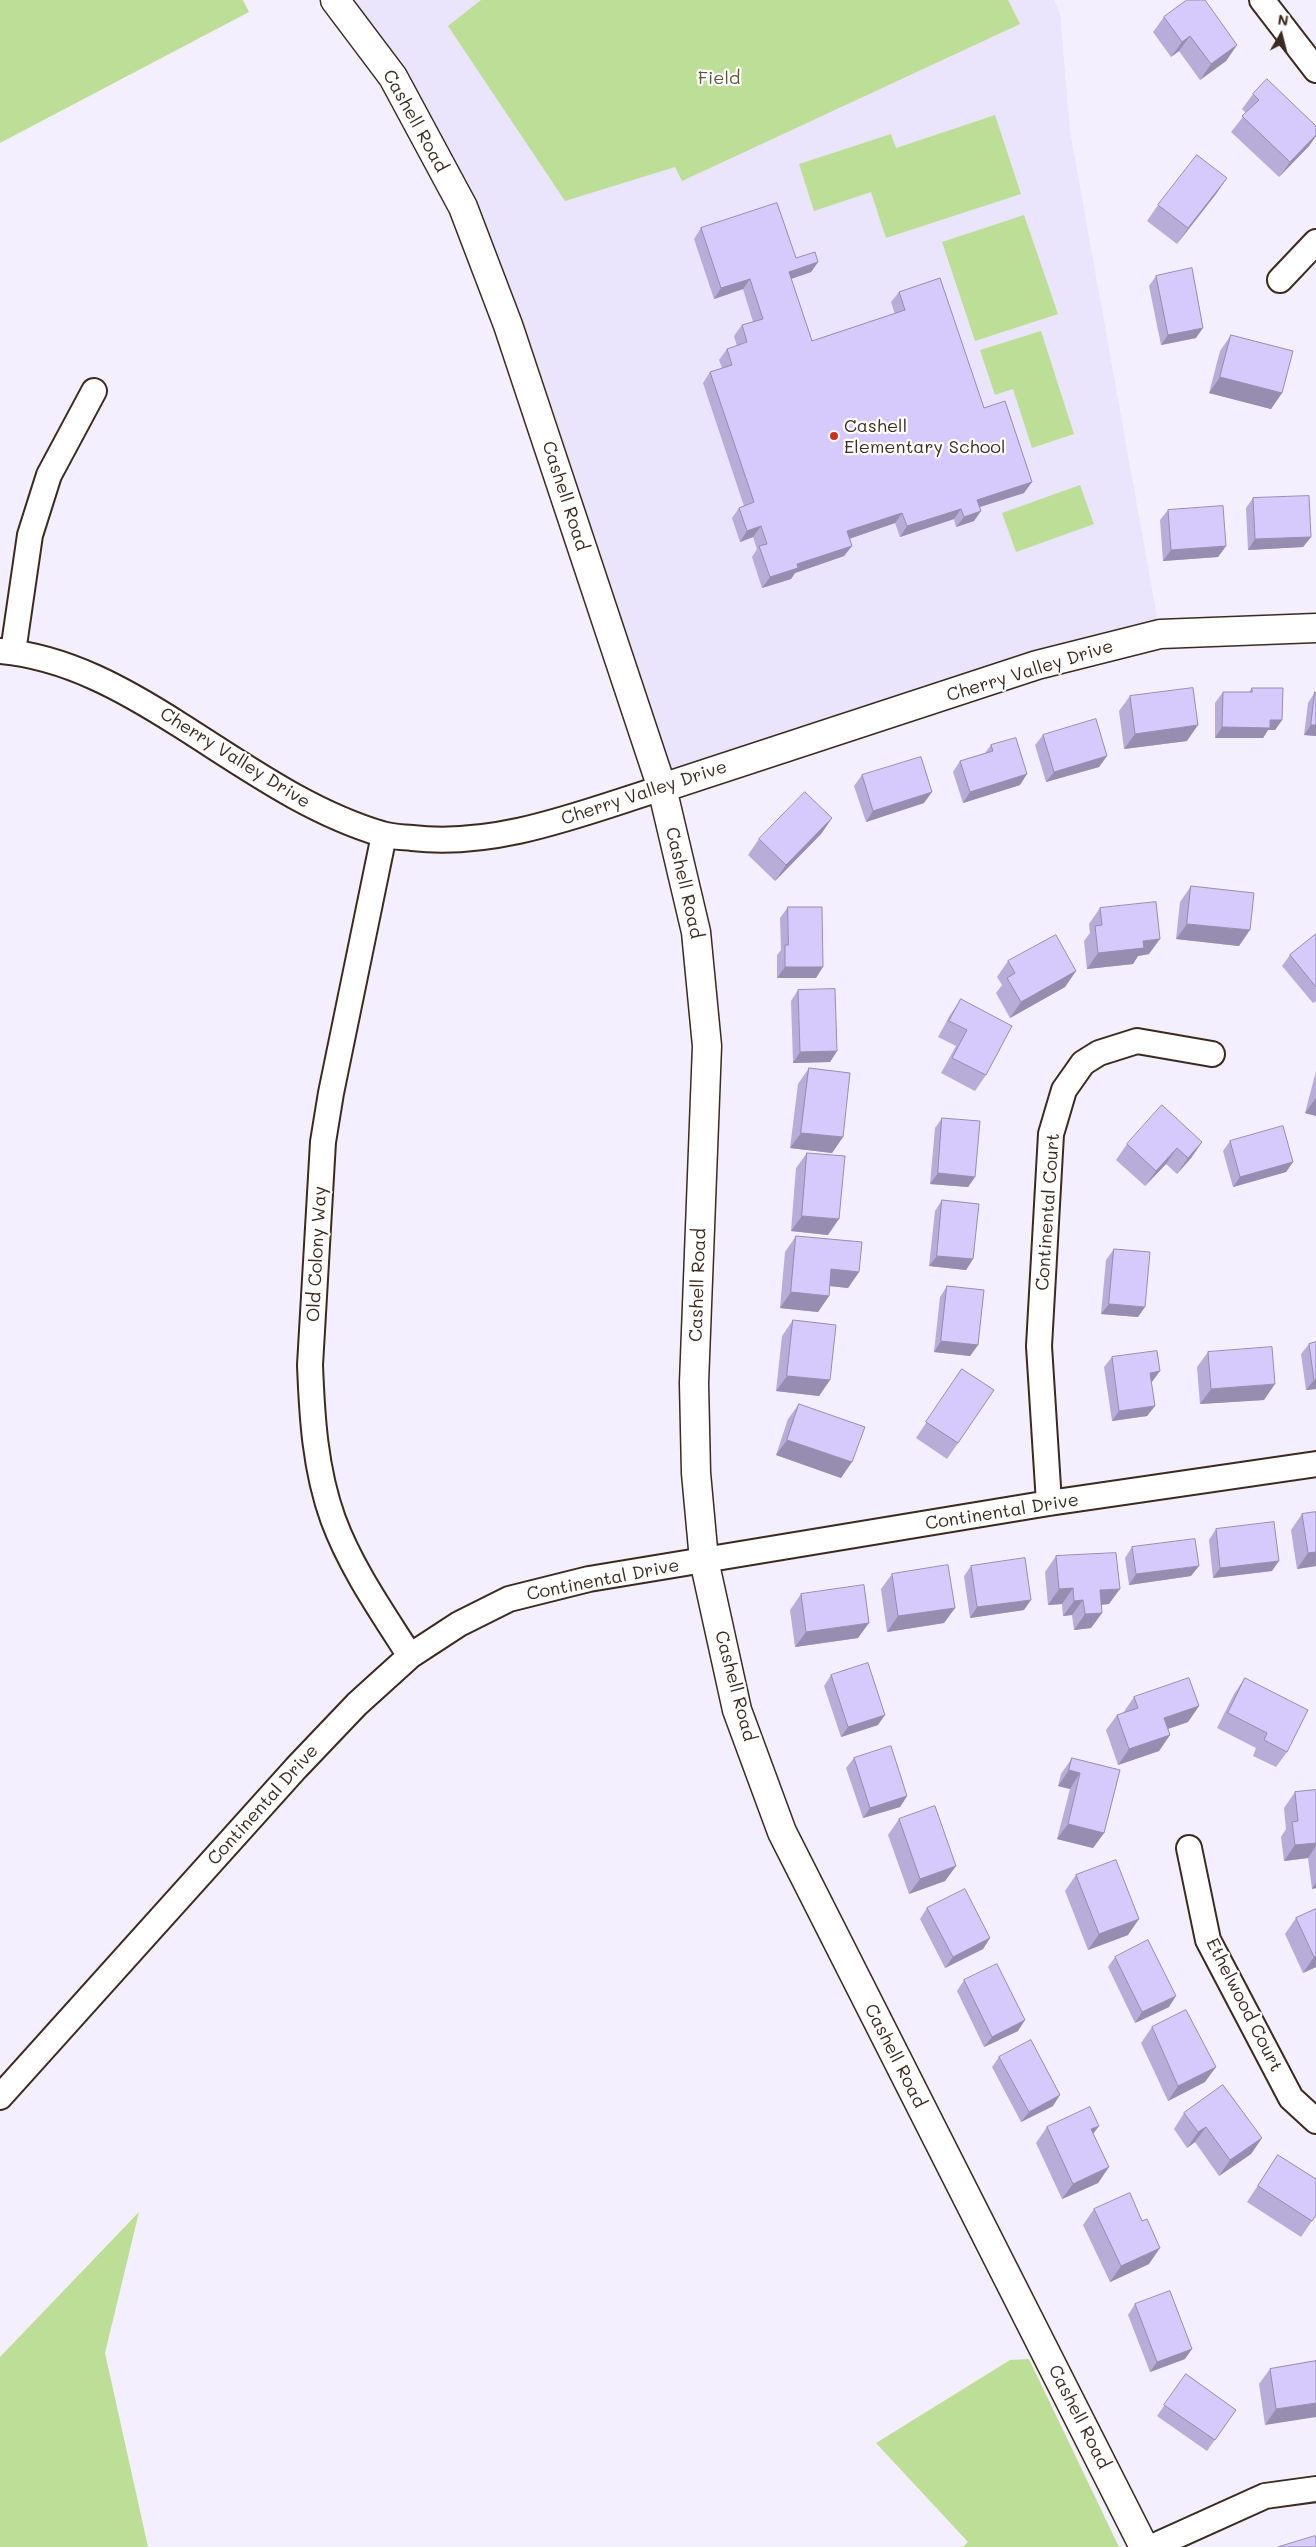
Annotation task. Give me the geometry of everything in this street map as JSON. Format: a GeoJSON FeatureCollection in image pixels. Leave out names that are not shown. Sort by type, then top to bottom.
{"type":"FeatureCollection","features":[{"type":"Feature","properties":{"kind":"street","name":"Cashell Road"},"geometry":{"type":"LineString","coordinates":[[335,0],[393,77],[463,207],[508,324],[662,788],[696,932],[708,1046],[694,1384],[696,1473],[704,1560],[737,1710],[782,1832],[1144,2547]]}},
{"type":"Feature","properties":{"kind":"street"},"geometry":{"type":"LineString","coordinates":[[1262,0],[1316,70]]}},
{"type":"Feature","properties":{"kind":"street"},"geometry":{"type":"LineString","coordinates":[[1280,280],[1316,242]]}},
{"type":"Feature","properties":{"kind":"street"},"geometry":{"type":"LineString","coordinates":[[6,652],[30,535],[49,475],[94,391]]}},
{"type":"Feature","properties":{"kind":"street","name":"Cherry Valley Drive"},"geometry":{"type":"LineString","coordinates":[[6,652],[60,664],[111,683],[291,795],[338,819],[384,835],[431,841],[490,836],[536,828],[1037,665],[1142,638],[1160,634],[1316,628]]}},
{"type":"Feature","properties":{"kind":"street","name":"Old Colony Way"},"geometry":{"type":"LineString","coordinates":[[384,835],[333,1083],[323,1142],[310,1365],[311,1401],[313,1436],[333,1520],[367,1590],[410,1656]]}},
{"type":"Feature","properties":{"kind":"street","name":"Continental Court"},"geometry":{"type":"LineString","coordinates":[[1049,1504],[1039,1346],[1051,1134],[1064,1090],[1083,1064],[1099,1053],[1137,1041],[1212,1054]]}},
{"type":"Feature","properties":{"kind":"street","name":"Continental Drive"},"geometry":{"type":"LineString","coordinates":[[1,2092],[296,1768],[357,1704],[410,1656],[459,1624],[509,1599],[589,1579],[1049,1504],[1316,1464]]}},
{"type":"Feature","properties":{"kind":"street","name":"Ethelwood Court"},"geometry":{"type":"LineString","coordinates":[[1189,1848],[1208,1940],[1291,2098],[1316,2121]]}},
{"type":"Feature","properties":{"kind":"street"},"geometry":{"type":"LineString","coordinates":[[1152,2547],[1265,2496],[1316,2489]]}},
{"type":"Feature","properties":{"kind":"shaded area","name":"Cashell Elementary School"},"geometry":{"type":"Polygon","coordinates":[[[335,0],[1054,0],[1060,13],[1070,131],[1160,634],[662,788],[463,207],[335,0]]]}},
{"type":"Feature","properties":{"kind":"green space"},"geometry":{"type":"Polygon","coordinates":[[[0,0],[243,0],[249,12],[0,143],[0,0]]]}},
{"type":"Feature","properties":{"kind":"green space","name":"Field"},"geometry":{"type":"Polygon","coordinates":[[[481,0],[1008,0],[1020,24],[682,181],[675,167],[565,201],[448,26],[481,0]]]}},
{"type":"Feature","properties":{"kind":"green space"},"geometry":{"type":"Polygon","coordinates":[[[995,115],[1021,194],[886,238],[871,192],[814,211],[799,164],[891,134],[896,148],[995,115]]]}},
{"type":"Feature","properties":{"kind":"green space"},"geometry":{"type":"Polygon","coordinates":[[[1024,215],[1058,314],[975,341],[942,242],[1024,215]]]}},
{"type":"Feature","properties":{"kind":"green space"},"geometry":{"type":"Polygon","coordinates":[[[1041,331],[1074,434],[1032,448],[1013,389],[995,395],[980,350],[1041,331]]]}},
{"type":"Feature","properties":{"kind":"green space"},"geometry":{"type":"Polygon","coordinates":[[[1080,485],[1094,524],[1016,552],[1002,513],[1080,485]]]}},
{"type":"Feature","properties":{"kind":"green space"},"geometry":{"type":"Polygon","coordinates":[[[139,2212],[105,2353],[148,2547],[0,2547],[0,2357],[139,2212]]]}},
{"type":"Feature","properties":{"kind":"green space"},"geometry":{"type":"Polygon","coordinates":[[[1029,2359],[1119,2547],[963,2547],[968,2542],[876,2443],[1010,2360],[1029,2359]]]}},
{"type":"Feature","properties":{"kind":"building"},"geometry":{"type":"Polygon","coordinates":[[[1187,0],[1205,0],[1237,45],[1211,64],[1190,36],[1182,42],[1164,17],[1187,0]]]}},
{"type":"Feature","properties":{"kind":"building"},"geometry":{"type":"Polygon","coordinates":[[[1267,79],[1316,126],[1316,135],[1290,162],[1242,116],[1259,100],[1253,94],[1267,79]]]}},
{"type":"Feature","properties":{"kind":"building"},"geometry":{"type":"Polygon","coordinates":[[[1197,155],[1227,178],[1188,228],[1158,205],[1197,155]]]}},
{"type":"Feature","properties":{"kind":"building"},"geometry":{"type":"Polygon","coordinates":[[[777,203],[796,258],[815,252],[818,262],[789,272],[812,341],[905,310],[899,292],[940,278],[984,408],[1005,401],[1032,482],[977,500],[981,511],[964,517],[961,509],[907,526],[902,513],[847,531],[852,546],[797,564],[798,568],[770,577],[759,546],[767,544],[761,526],[747,531],[739,508],[754,502],[710,372],[732,365],[727,349],[747,342],[742,325],[763,319],[750,279],[721,288],[701,228],[777,203]]]}},
{"type":"Feature","properties":{"kind":"building"},"geometry":{"type":"Polygon","coordinates":[[[1192,268],[1203,328],[1168,335],[1156,276],[1192,268]]]}},
{"type":"Feature","properties":{"kind":"building"},"geometry":{"type":"Polygon","coordinates":[[[1231,335],[1293,351],[1282,393],[1220,377],[1231,335]]]}},
{"type":"Feature","properties":{"kind":"building"},"geometry":{"type":"Polygon","coordinates":[[[1309,496],[1311,537],[1255,539],[1253,498],[1309,496]]]}},
{"type":"Feature","properties":{"kind":"building"},"geometry":{"type":"Polygon","coordinates":[[[1223,506],[1226,546],[1171,550],[1168,510],[1223,506]]]}},
{"type":"Feature","properties":{"kind":"building"},"geometry":{"type":"Polygon","coordinates":[[[1193,688],[1198,725],[1135,734],[1130,696],[1193,688]]]}},
{"type":"Feature","properties":{"kind":"building"},"geometry":{"type":"Polygon","coordinates":[[[1252,688],[1283,688],[1282,720],[1270,720],[1270,728],[1222,727],[1223,692],[1252,692],[1252,688]]]}},
{"type":"Feature","properties":{"kind":"building"},"geometry":{"type":"Polygon","coordinates":[[[1315,692],[1316,725],[1311,725],[1315,692]]]}},
{"type":"Feature","properties":{"kind":"building"},"geometry":{"type":"Polygon","coordinates":[[[1096,719],[1107,756],[1054,772],[1043,735],[1096,719]]]}},
{"type":"Feature","properties":{"kind":"building"},"geometry":{"type":"Polygon","coordinates":[[[1016,738],[1027,774],[970,792],[960,761],[993,751],[991,745],[1016,738]]]}},
{"type":"Feature","properties":{"kind":"building"},"geometry":{"type":"Polygon","coordinates":[[[921,757],[932,792],[873,811],[862,775],[921,757]]]}},
{"type":"Feature","properties":{"kind":"building"},"geometry":{"type":"Polygon","coordinates":[[[805,792],[832,818],[786,865],[759,839],[805,792]]]}},
{"type":"Feature","properties":{"kind":"building"},"geometry":{"type":"Polygon","coordinates":[[[1191,886],[1254,893],[1250,930],[1187,924],[1191,886]]]}},
{"type":"Feature","properties":{"kind":"building"},"geometry":{"type":"Polygon","coordinates":[[[1156,902],[1160,939],[1143,941],[1144,948],[1098,953],[1095,926],[1102,925],[1100,908],[1156,902]]]}},
{"type":"Feature","properties":{"kind":"building"},"geometry":{"type":"Polygon","coordinates":[[[788,907],[822,907],[823,967],[785,967],[785,945],[788,945],[788,907]]]}},
{"type":"Feature","properties":{"kind":"building"},"geometry":{"type":"Polygon","coordinates":[[[1316,934],[1316,987],[1290,955],[1316,934]]]}},
{"type":"Feature","properties":{"kind":"building"},"geometry":{"type":"Polygon","coordinates":[[[1056,935],[1076,971],[1021,1002],[1007,978],[1015,973],[1008,961],[1056,935]]]}},
{"type":"Feature","properties":{"kind":"building"},"geometry":{"type":"Polygon","coordinates":[[[835,989],[837,1051],[800,1052],[798,990],[835,989]]]}},
{"type":"Feature","properties":{"kind":"building"},"geometry":{"type":"Polygon","coordinates":[[[961,999],[1012,1026],[986,1075],[952,1058],[967,1030],[949,1021],[961,999]]]}},
{"type":"Feature","properties":{"kind":"building"},"geometry":{"type":"Polygon","coordinates":[[[809,1068],[850,1073],[843,1137],[801,1133],[809,1068]]]}},
{"type":"Feature","properties":{"kind":"building"},"geometry":{"type":"Polygon","coordinates":[[[1162,1105],[1202,1142],[1188,1158],[1177,1148],[1156,1171],[1127,1144],[1162,1105]]]}},
{"type":"Feature","properties":{"kind":"building"},"geometry":{"type":"Polygon","coordinates":[[[942,1118],[980,1121],[975,1177],[938,1173],[942,1118]]]}},
{"type":"Feature","properties":{"kind":"building"},"geometry":{"type":"Polygon","coordinates":[[[1283,1126],[1293,1162],[1240,1177],[1230,1141],[1283,1126]]]}},
{"type":"Feature","properties":{"kind":"building"},"geometry":{"type":"Polygon","coordinates":[[[807,1153],[845,1156],[839,1219],[802,1216],[807,1153]]]}},
{"type":"Feature","properties":{"kind":"building"},"geometry":{"type":"Polygon","coordinates":[[[942,1200],[979,1204],[973,1259],[937,1256],[942,1200]]]}},
{"type":"Feature","properties":{"kind":"building"},"geometry":{"type":"Polygon","coordinates":[[[796,1236],[862,1242],[859,1272],[831,1269],[829,1296],[791,1292],[796,1236]]]}},
{"type":"Feature","properties":{"kind":"building"},"geometry":{"type":"Polygon","coordinates":[[[1114,1249],[1150,1252],[1145,1307],[1109,1304],[1114,1249]]]}},
{"type":"Feature","properties":{"kind":"building"},"geometry":{"type":"Polygon","coordinates":[[[947,1286],[984,1290],[978,1345],[941,1341],[947,1286]]]}},
{"type":"Feature","properties":{"kind":"building"},"geometry":{"type":"Polygon","coordinates":[[[793,1320],[836,1325],[830,1380],[787,1376],[793,1320]]]}},
{"type":"Feature","properties":{"kind":"building"},"geometry":{"type":"Polygon","coordinates":[[[1316,1342],[1316,1380],[1314,1380],[1309,1344],[1316,1342]]]}},
{"type":"Feature","properties":{"kind":"building"},"geometry":{"type":"Polygon","coordinates":[[[1272,1347],[1275,1384],[1211,1389],[1208,1352],[1272,1347]]]}},
{"type":"Feature","properties":{"kind":"building"},"geometry":{"type":"Polygon","coordinates":[[[1157,1351],[1160,1371],[1150,1373],[1155,1406],[1119,1411],[1112,1357],[1157,1351]]]}},
{"type":"Feature","properties":{"kind":"building"},"geometry":{"type":"Polygon","coordinates":[[[962,1369],[994,1390],[958,1443],[926,1422],[962,1369]]]}},
{"type":"Feature","properties":{"kind":"building"},"geometry":{"type":"Polygon","coordinates":[[[799,1404],[865,1427],[852,1462],[787,1440],[799,1404]]]}},
{"type":"Feature","properties":{"kind":"building"},"geometry":{"type":"Polygon","coordinates":[[[1316,1512],[1316,1552],[1308,1553],[1302,1514],[1316,1512]]]}},
{"type":"Feature","properties":{"kind":"building"},"geometry":{"type":"Polygon","coordinates":[[[1274,1522],[1279,1561],[1220,1568],[1216,1529],[1274,1522]]]}},
{"type":"Feature","properties":{"kind":"building"},"geometry":{"type":"Polygon","coordinates":[[[1195,1539],[1199,1566],[1136,1574],[1132,1547],[1195,1539]]]}},
{"type":"Feature","properties":{"kind":"building"},"geometry":{"type":"Polygon","coordinates":[[[1116,1553],[1120,1589],[1100,1590],[1102,1613],[1085,1614],[1083,1600],[1074,1601],[1073,1588],[1059,1589],[1056,1556],[1116,1553]]]}},
{"type":"Feature","properties":{"kind":"building"},"geometry":{"type":"Polygon","coordinates":[[[1025,1558],[1031,1600],[977,1607],[971,1566],[1025,1558]]]}},
{"type":"Feature","properties":{"kind":"building"},"geometry":{"type":"Polygon","coordinates":[[[948,1565],[955,1608],[898,1616],[892,1574],[948,1565]]]}},
{"type":"Feature","properties":{"kind":"building"},"geometry":{"type":"Polygon","coordinates":[[[864,1585],[869,1623],[806,1632],[801,1594],[864,1585]]]}},
{"type":"Feature","properties":{"kind":"building"},"geometry":{"type":"Polygon","coordinates":[[[868,1663],[885,1715],[848,1727],[831,1675],[868,1663]]]}},
{"type":"Feature","properties":{"kind":"building"},"geometry":{"type":"Polygon","coordinates":[[[1189,1678],[1199,1706],[1164,1718],[1170,1735],[1129,1749],[1117,1715],[1138,1708],[1134,1697],[1189,1678]]]}},
{"type":"Feature","properties":{"kind":"building"},"geometry":{"type":"Polygon","coordinates":[[[1245,1678],[1308,1710],[1287,1752],[1264,1740],[1267,1733],[1228,1713],[1245,1678]]]}},
{"type":"Feature","properties":{"kind":"building"},"geometry":{"type":"Polygon","coordinates":[[[891,1746],[907,1796],[870,1808],[854,1758],[891,1746]]]}},
{"type":"Feature","properties":{"kind":"building"},"geometry":{"type":"Polygon","coordinates":[[[1072,1758],[1120,1770],[1104,1833],[1068,1824],[1080,1773],[1069,1770],[1072,1758]]]}},
{"type":"Feature","properties":{"kind":"building"},"geometry":{"type":"Polygon","coordinates":[[[1316,1790],[1316,1843],[1295,1845],[1292,1822],[1298,1821],[1295,1792],[1316,1790]]]}},
{"type":"Feature","properties":{"kind":"building"},"geometry":{"type":"Polygon","coordinates":[[[935,1806],[956,1866],[920,1879],[899,1819],[935,1806]]]}},
{"type":"Feature","properties":{"kind":"building"},"geometry":{"type":"Polygon","coordinates":[[[1116,1860],[1139,1919],[1099,1934],[1076,1875],[1116,1860]]]}},
{"type":"Feature","properties":{"kind":"building"},"geometry":{"type":"Polygon","coordinates":[[[965,1889],[990,1938],[953,1957],[927,1908],[965,1889]]]}},
{"type":"Feature","properties":{"kind":"building"},"geometry":{"type":"Polygon","coordinates":[[[1316,1909],[1316,1956],[1314,1957],[1296,1918],[1316,1909]]]}},
{"type":"Feature","properties":{"kind":"building"},"geometry":{"type":"Polygon","coordinates":[[[1148,1940],[1176,1996],[1142,2012],[1115,1957],[1148,1940]]]}},
{"type":"Feature","properties":{"kind":"building"},"geometry":{"type":"Polygon","coordinates":[[[997,1964],[1025,2020],[992,2037],[964,1980],[997,1964]]]}},
{"type":"Feature","properties":{"kind":"building"},"geometry":{"type":"Polygon","coordinates":[[[1186,2010],[1216,2067],[1178,2086],[1152,2027],[1186,2010]]]}},
{"type":"Feature","properties":{"kind":"building"},"geometry":{"type":"Polygon","coordinates":[[[1031,2040],[1060,2095],[1029,2112],[999,2057],[1031,2040]]]}},
{"type":"Feature","properties":{"kind":"building"},"geometry":{"type":"Polygon","coordinates":[[[1223,2085],[1262,2138],[1230,2160],[1206,2127],[1198,2132],[1184,2113],[1223,2085]]]}},
{"type":"Feature","properties":{"kind":"building"},"geometry":{"type":"Polygon","coordinates":[[[1090,2107],[1099,2126],[1091,2129],[1109,2167],[1073,2184],[1047,2127],[1090,2107]]]}},
{"type":"Feature","properties":{"kind":"building"},"geometry":{"type":"Polygon","coordinates":[[[1278,2155],[1316,2179],[1316,2215],[1312,2221],[1258,2186],[1278,2155]]]}},
{"type":"Feature","properties":{"kind":"building"},"geometry":{"type":"Polygon","coordinates":[[[1130,2193],[1142,2221],[1147,2219],[1160,2248],[1121,2266],[1094,2209],[1130,2193]]]}},
{"type":"Feature","properties":{"kind":"building"},"geometry":{"type":"Polygon","coordinates":[[[1170,2291],[1192,2349],[1157,2362],[1135,2304],[1170,2291]]]}},
{"type":"Feature","properties":{"kind":"building"},"geometry":{"type":"Polygon","coordinates":[[[1316,2361],[1316,2403],[1276,2409],[1270,2369],[1316,2361]]]}},
{"type":"Feature","properties":{"kind":"building"},"geometry":{"type":"Polygon","coordinates":[[[1186,2374],[1236,2410],[1215,2440],[1164,2405],[1186,2374]]]}},
{"type":"Feature","properties":{"kind":"building"},"geometry":{"type":"Polygon","coordinates":[[[1315,2536],[1316,2547],[1278,2547],[1315,2536]]]}},
{"type":"Feature","properties":{"kind":"place","name":"Cashell Elementary School"},"geometry":{"type":"Point","coordinates":[834,436]}}]}
